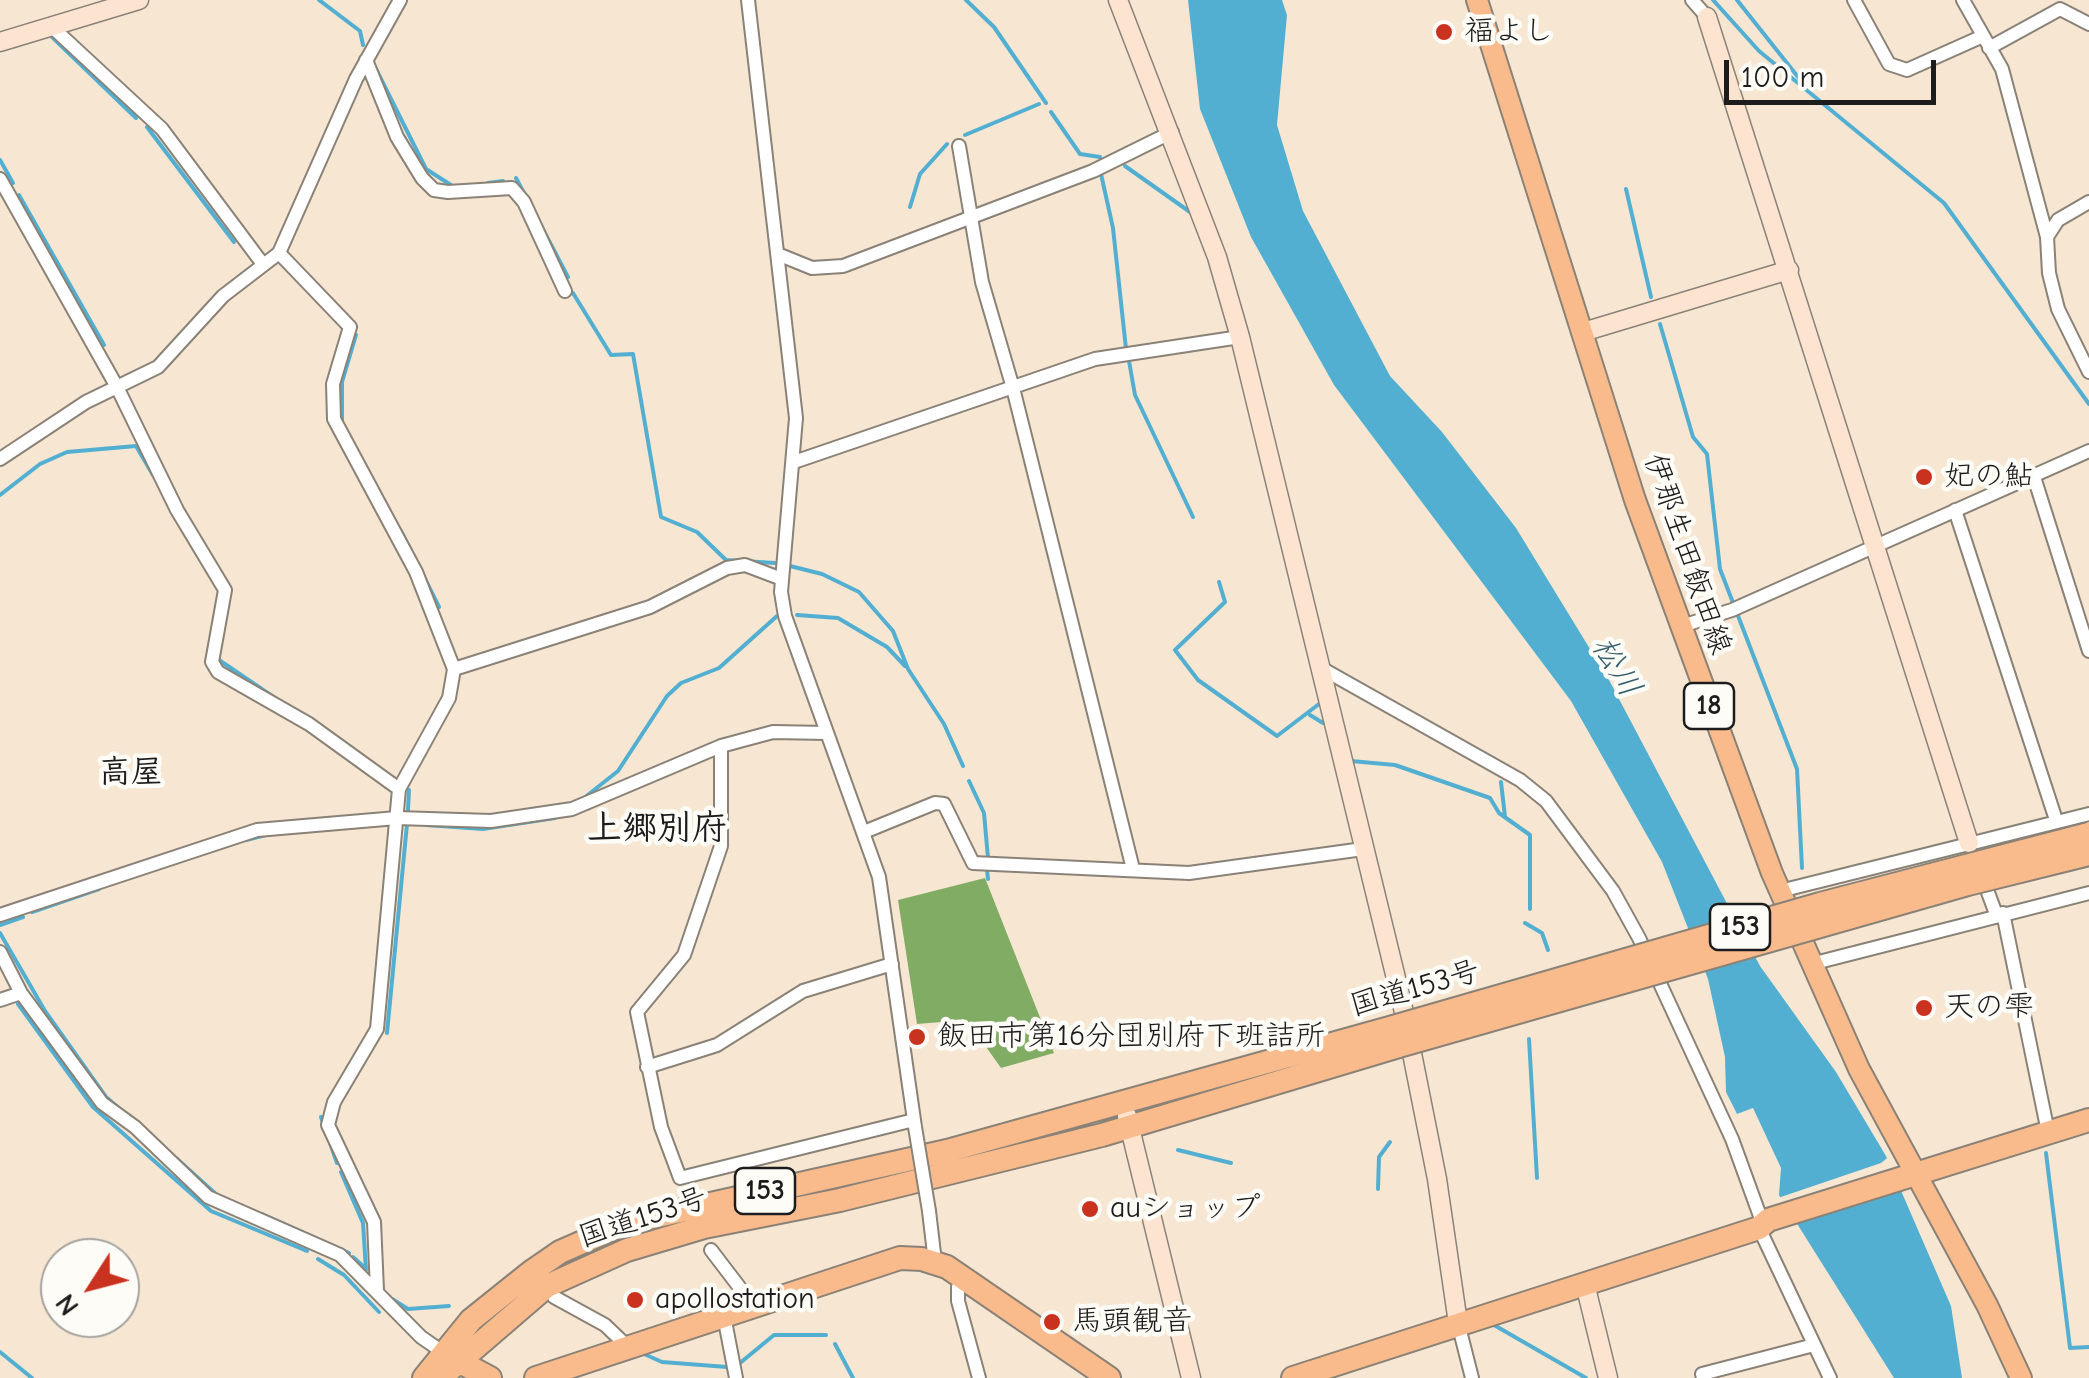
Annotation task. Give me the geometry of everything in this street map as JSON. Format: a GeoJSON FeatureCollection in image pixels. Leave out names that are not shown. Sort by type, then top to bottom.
{"type":"FeatureCollection","features":[{"type":"Feature","properties":{"kind":"highway","name":"国道153号"},"geometry":{"type":"LineString","coordinates":[[424,1378],[547,1286],[628,1250],[704,1227],[840,1200],[1130,1128],[1396,1036],[1820,904],[2089,834]]}},
{"type":"Feature","properties":{"kind":"highway","name":"国道153号"},"geometry":{"type":"LineString","coordinates":[[440,1378],[471,1320],[560,1252],[626,1223],[947,1151],[1123,1102],[1396,1036],[2089,854]]}},
{"type":"Feature","properties":{"kind":"highway"},"geometry":{"type":"LineString","coordinates":[[1292,1378],[1336,1372],[1458,1323],[2089,1120]]}},
{"type":"Feature","properties":{"kind":"highway"},"geometry":{"type":"LineString","coordinates":[[536,1378],[900,1258],[934,1262],[965,1278],[1109,1378]]}},
{"type":"Feature","properties":{"kind":"highway"},"geometry":{"type":"LineString","coordinates":[[451,1358],[490,1378]]}},
{"type":"Feature","properties":{"kind":"main road","name":"伊那生田飯田線"},"geometry":{"type":"LineString","coordinates":[[1477,0],[1679,627],[1780,891],[1906,1176],[1987,1305],[2021,1378]]}},
{"type":"Feature","properties":{"kind":"street"},"geometry":{"type":"LineString","coordinates":[[0,42],[138,0]]}},
{"type":"Feature","properties":{"kind":"street"},"geometry":{"type":"LineString","coordinates":[[0,459],[86,402],[158,367],[222,296],[279,254],[366,60],[400,0]]}},
{"type":"Feature","properties":{"kind":"street"},"geometry":{"type":"LineString","coordinates":[[748,0],[796,418],[782,579],[785,616],[879,877],[934,1262]]}},
{"type":"Feature","properties":{"kind":"street"},"geometry":{"type":"LineString","coordinates":[[1118,0],[1218,257],[1240,337],[1407,1029],[1458,1323],[1472,1378]]}},
{"type":"Feature","properties":{"kind":"street"},"geometry":{"type":"LineString","coordinates":[[1692,0],[1707,17],[1969,844],[1999,914],[2048,1132]]}},
{"type":"Feature","properties":{"kind":"street"},"geometry":{"type":"LineString","coordinates":[[1854,0],[1890,64],[1906,70],[1986,42],[2060,9],[2089,24]]}},
{"type":"Feature","properties":{"kind":"street"},"geometry":{"type":"LineString","coordinates":[[1963,0],[2002,70],[2047,238],[2049,273],[2058,309],[2089,372]]}},
{"type":"Feature","properties":{"kind":"street"},"geometry":{"type":"LineString","coordinates":[[51,26],[162,130],[262,263]]}},
{"type":"Feature","properties":{"kind":"street"},"geometry":{"type":"LineString","coordinates":[[366,60],[397,137],[422,178],[434,190],[448,192],[512,188],[524,202],[565,290]]}},
{"type":"Feature","properties":{"kind":"street"},"geometry":{"type":"LineString","coordinates":[[780,255],[812,268],[843,266],[973,220],[1128,156],[1172,132]]}},
{"type":"Feature","properties":{"kind":"street"},"geometry":{"type":"LineString","coordinates":[[959,146],[982,282],[1013,388],[1133,869]]}},
{"type":"Feature","properties":{"kind":"street"},"geometry":{"type":"LineString","coordinates":[[0,180],[117,387],[159,477],[225,590],[212,662],[218,672],[309,724],[400,789]]}},
{"type":"Feature","properties":{"kind":"street"},"geometry":{"type":"LineString","coordinates":[[2047,238],[2058,220],[2089,202]]}},
{"type":"Feature","properties":{"kind":"street"},"geometry":{"type":"LineString","coordinates":[[279,254],[350,327],[334,384],[334,419],[416,572],[454,670],[448,698],[400,789],[376,1029],[334,1102],[328,1125],[374,1222],[377,1290]]}},
{"type":"Feature","properties":{"kind":"street"},"geometry":{"type":"LineString","coordinates":[[1583,332],[1789,270]]}},
{"type":"Feature","properties":{"kind":"street"},"geometry":{"type":"LineString","coordinates":[[794,462],[1095,359],[1240,337]]}},
{"type":"Feature","properties":{"kind":"street"},"geometry":{"type":"LineString","coordinates":[[1679,627],[1736,608],[2089,452]]}},
{"type":"Feature","properties":{"kind":"street"},"geometry":{"type":"LineString","coordinates":[[2034,478],[2089,651]]}},
{"type":"Feature","properties":{"kind":"street"},"geometry":{"type":"LineString","coordinates":[[1955,510],[2056,820]]}},
{"type":"Feature","properties":{"kind":"street"},"geometry":{"type":"LineString","coordinates":[[454,670],[650,608],[726,568],[745,565],[782,579]]}},
{"type":"Feature","properties":{"kind":"street"},"geometry":{"type":"LineString","coordinates":[[1321,668],[1520,780],[1546,801],[1613,891],[1639,938],[1732,1139],[1760,1216],[1830,1378]]}},
{"type":"Feature","properties":{"kind":"street"},"geometry":{"type":"LineString","coordinates":[[0,916],[257,830],[397,818],[492,821],[572,809],[721,746],[772,732],[827,732]]}},
{"type":"Feature","properties":{"kind":"street"},"geometry":{"type":"LineString","coordinates":[[721,746],[721,846],[684,955],[636,1012],[646,1067],[680,1178],[914,1123]]}},
{"type":"Feature","properties":{"kind":"street"},"geometry":{"type":"LineString","coordinates":[[864,832],[944,804],[973,862],[1189,873],[1363,848]]}},
{"type":"Feature","properties":{"kind":"street"},"geometry":{"type":"LineString","coordinates":[[1780,891],[2089,814]]}},
{"type":"Feature","properties":{"kind":"street"},"geometry":{"type":"LineString","coordinates":[[1811,964],[2089,894]]}},
{"type":"Feature","properties":{"kind":"street"},"geometry":{"type":"LineString","coordinates":[[0,952],[21,992],[102,1103],[134,1127],[208,1197],[340,1255],[393,1310],[451,1358]]}},
{"type":"Feature","properties":{"kind":"street"},"geometry":{"type":"LineString","coordinates":[[646,1067],[718,1044],[803,991],[892,964]]}},
{"type":"Feature","properties":{"kind":"street"},"geometry":{"type":"LineString","coordinates":[[0,1000],[21,992]]}},
{"type":"Feature","properties":{"kind":"street"},"geometry":{"type":"LineString","coordinates":[[1123,1102],[1191,1378]]}},
{"type":"Feature","properties":{"kind":"street"},"geometry":{"type":"LineString","coordinates":[[711,1250],[753,1306]]}},
{"type":"Feature","properties":{"kind":"street"},"geometry":{"type":"LineString","coordinates":[[965,1278],[958,1287],[958,1301],[978,1378]]}},
{"type":"Feature","properties":{"kind":"street"},"geometry":{"type":"LineString","coordinates":[[1585,1284],[1608,1378]]}},
{"type":"Feature","properties":{"kind":"street"},"geometry":{"type":"LineString","coordinates":[[554,1298],[605,1324],[629,1348]]}},
{"type":"Feature","properties":{"kind":"street"},"geometry":{"type":"LineString","coordinates":[[724,1316],[736,1378]]}},
{"type":"Feature","properties":{"kind":"street"},"geometry":{"type":"LineString","coordinates":[[1703,1378],[1702,1374],[1814,1345]]}},
{"type":"Feature","properties":{"kind":"green space"},"geometry":{"type":"Polygon","coordinates":[[[985,878],[1054,1053],[1001,1068],[967,1020],[917,1024],[898,900],[985,878]]]}},
{"type":"Feature","properties":{"kind":"water"},"geometry":{"type":"Polygon","coordinates":[[[1188,0],[1282,0],[1287,15],[1277,125],[1303,211],[1390,376],[1442,432],[1516,528],[1609,680],[1760,966],[1836,1072],[1886,1156],[1951,1306],[1962,1378],[1894,1378],[1779,1195],[1781,1168],[1753,1108],[1737,1114],[1726,1092],[1725,1057],[1708,979],[1662,862],[1571,701],[1334,385],[1251,237],[1200,109],[1188,0]]]}},
{"type":"Feature","properties":{"kind":"pier"},"geometry":{"type":"Polygon","coordinates":[[[1891,1155],[1902,1187],[1789,1224],[1775,1199],[1881,1163],[1891,1155]]]}},
{"type":"Feature","properties":{"kind":"waterway"},"geometry":{"type":"LineString","coordinates":[[319,0],[360,31],[363,45]]}},
{"type":"Feature","properties":{"kind":"waterway"},"geometry":{"type":"LineString","coordinates":[[966,0],[994,27],[1046,103]]}},
{"type":"Feature","properties":{"kind":"waterway"},"geometry":{"type":"LineString","coordinates":[[1713,0],[1759,51],[1944,203],[2089,404]]}},
{"type":"Feature","properties":{"kind":"waterway"},"geometry":{"type":"LineString","coordinates":[[1737,0],[1802,82]]}},
{"type":"Feature","properties":{"kind":"waterway"},"geometry":{"type":"LineString","coordinates":[[52,37],[136,118]]}},
{"type":"Feature","properties":{"kind":"waterway"},"geometry":{"type":"LineString","coordinates":[[376,69],[426,169],[454,187]]}},
{"type":"Feature","properties":{"kind":"waterway"},"geometry":{"type":"LineString","coordinates":[[965,135],[1039,104]]}},
{"type":"Feature","properties":{"kind":"waterway"},"geometry":{"type":"LineString","coordinates":[[1051,112],[1080,154],[1100,157]]}},
{"type":"Feature","properties":{"kind":"waterway"},"geometry":{"type":"LineString","coordinates":[[147,127],[234,242]]}},
{"type":"Feature","properties":{"kind":"waterway"},"geometry":{"type":"LineString","coordinates":[[910,207],[920,174],[947,144]]}},
{"type":"Feature","properties":{"kind":"waterway"},"geometry":{"type":"LineString","coordinates":[[0,160],[13,183]]}},
{"type":"Feature","properties":{"kind":"waterway"},"geometry":{"type":"LineString","coordinates":[[1125,166],[1190,212]]}},
{"type":"Feature","properties":{"kind":"waterway"},"geometry":{"type":"LineString","coordinates":[[1101,174],[1113,228],[1126,349]]}},
{"type":"Feature","properties":{"kind":"waterway"},"geometry":{"type":"LineString","coordinates":[[516,178],[568,277]]}},
{"type":"Feature","properties":{"kind":"waterway"},"geometry":{"type":"LineString","coordinates":[[488,183],[503,181]]}},
{"type":"Feature","properties":{"kind":"waterway"},"geometry":{"type":"LineString","coordinates":[[1626,189],[1651,297]]}},
{"type":"Feature","properties":{"kind":"waterway"},"geometry":{"type":"LineString","coordinates":[[19,195],[104,345]]}},
{"type":"Feature","properties":{"kind":"waterway"},"geometry":{"type":"LineString","coordinates":[[573,293],[611,355],[633,354],[661,517],[697,532],[726,560],[775,563]]}},
{"type":"Feature","properties":{"kind":"waterway"},"geometry":{"type":"LineString","coordinates":[[1660,324],[1693,437],[1707,454],[1720,569],[1797,769],[1802,868]]}},
{"type":"Feature","properties":{"kind":"waterway"},"geometry":{"type":"LineString","coordinates":[[342,421],[342,382],[356,335]]}},
{"type":"Feature","properties":{"kind":"waterway"},"geometry":{"type":"LineString","coordinates":[[1129,361],[1135,395],[1193,517]]}},
{"type":"Feature","properties":{"kind":"waterway"},"geometry":{"type":"LineString","coordinates":[[0,495],[40,464],[67,452],[136,446],[153,475]]}},
{"type":"Feature","properties":{"kind":"waterway"},"geometry":{"type":"LineString","coordinates":[[401,531],[439,607]]}},
{"type":"Feature","properties":{"kind":"waterway"},"geometry":{"type":"LineString","coordinates":[[790,566],[822,574],[859,592],[893,631],[908,669],[944,724],[963,766]]}},
{"type":"Feature","properties":{"kind":"waterway"},"geometry":{"type":"LineString","coordinates":[[1219,582],[1225,602],[1175,650],[1198,680],[1277,736],[1319,704]]}},
{"type":"Feature","properties":{"kind":"waterway"},"geometry":{"type":"LineString","coordinates":[[797,615],[838,618],[887,647],[905,666]]}},
{"type":"Feature","properties":{"kind":"waterway"},"geometry":{"type":"LineString","coordinates":[[584,798],[618,771],[667,696],[681,683],[719,668],[777,616]]}},
{"type":"Feature","properties":{"kind":"waterway"},"geometry":{"type":"LineString","coordinates":[[219,660],[275,698]]}},
{"type":"Feature","properties":{"kind":"waterway"},"geometry":{"type":"LineString","coordinates":[[1310,715],[1323,723]]}},
{"type":"Feature","properties":{"kind":"waterway"},"geometry":{"type":"LineString","coordinates":[[1351,761],[1395,765],[1490,798],[1499,813],[1530,835],[1530,909]]}},
{"type":"Feature","properties":{"kind":"waterway"},"geometry":{"type":"LineString","coordinates":[[969,781],[984,813],[988,858]]}},
{"type":"Feature","properties":{"kind":"waterway"},"geometry":{"type":"LineString","coordinates":[[1501,782],[1505,817]]}},
{"type":"Feature","properties":{"kind":"waterway"},"geometry":{"type":"LineString","coordinates":[[408,810],[409,790]]}},
{"type":"Feature","properties":{"kind":"waterway"},"geometry":{"type":"LineString","coordinates":[[426,825],[483,829],[555,818]]}},
{"type":"Feature","properties":{"kind":"waterway"},"geometry":{"type":"LineString","coordinates":[[387,1033],[407,824]]}},
{"type":"Feature","properties":{"kind":"waterway"},"geometry":{"type":"LineString","coordinates":[[246,840],[266,835]]}},
{"type":"Feature","properties":{"kind":"waterway"},"geometry":{"type":"LineString","coordinates":[[987,870],[988,879]]}},
{"type":"Feature","properties":{"kind":"waterway"},"geometry":{"type":"LineString","coordinates":[[32,912],[99,889]]}},
{"type":"Feature","properties":{"kind":"waterway"},"geometry":{"type":"LineString","coordinates":[[0,925],[23,917]]}},
{"type":"Feature","properties":{"kind":"waterway"},"geometry":{"type":"LineString","coordinates":[[1525,923],[1542,933],[1548,950]]}},
{"type":"Feature","properties":{"kind":"waterway"},"geometry":{"type":"LineString","coordinates":[[0,933],[45,1011],[106,1097],[120,1109]]}},
{"type":"Feature","properties":{"kind":"waterway"},"geometry":{"type":"LineString","coordinates":[[18,1004],[93,1107],[211,1211],[307,1251]]}},
{"type":"Feature","properties":{"kind":"waterway"},"geometry":{"type":"LineString","coordinates":[[1529,1039],[1537,1178]]}},
{"type":"Feature","properties":{"kind":"waterway"},"geometry":{"type":"LineString","coordinates":[[321,1117],[337,1163]]}},
{"type":"Feature","properties":{"kind":"waterway"},"geometry":{"type":"LineString","coordinates":[[1378,1189],[1379,1157],[1390,1142]]}},
{"type":"Feature","properties":{"kind":"waterway"},"geometry":{"type":"LineString","coordinates":[[1178,1150],[1231,1163]]}},
{"type":"Feature","properties":{"kind":"waterway"},"geometry":{"type":"LineString","coordinates":[[2046,1153],[2070,1348],[2089,1347]]}},
{"type":"Feature","properties":{"kind":"waterway"},"geometry":{"type":"LineString","coordinates":[[176,1158],[217,1195]]}},
{"type":"Feature","properties":{"kind":"waterway"},"geometry":{"type":"LineString","coordinates":[[341,1172],[363,1223],[366,1270]]}},
{"type":"Feature","properties":{"kind":"waterway"},"geometry":{"type":"LineString","coordinates":[[262,1214],[349,1253]]}},
{"type":"Feature","properties":{"kind":"waterway"},"geometry":{"type":"LineString","coordinates":[[353,1257],[365,1268]]}},
{"type":"Feature","properties":{"kind":"waterway"},"geometry":{"type":"LineString","coordinates":[[318,1259],[344,1275],[379,1312]]}},
{"type":"Feature","properties":{"kind":"waterway"},"geometry":{"type":"LineString","coordinates":[[392,1299],[408,1309],[449,1306]]}},
{"type":"Feature","properties":{"kind":"waterway"},"geometry":{"type":"LineString","coordinates":[[1494,1325],[1586,1378]]}},
{"type":"Feature","properties":{"kind":"waterway"},"geometry":{"type":"LineString","coordinates":[[740,1363],[774,1335],[826,1335]]}},
{"type":"Feature","properties":{"kind":"waterway"},"geometry":{"type":"LineString","coordinates":[[835,1344],[853,1378]]}},
{"type":"Feature","properties":{"kind":"waterway"},"geometry":{"type":"LineString","coordinates":[[0,1352],[32,1378]]}},
{"type":"Feature","properties":{"kind":"waterway"},"geometry":{"type":"LineString","coordinates":[[644,1354],[662,1362],[727,1367]]}},
{"type":"Feature","properties":{"kind":"place","name":"福よし"},"geometry":{"type":"Point","coordinates":[1444,32]}},
{"type":"Feature","properties":{"kind":"place","name":"妃の鮎"},"geometry":{"type":"Point","coordinates":[1924,477]}},
{"type":"Feature","properties":{"kind":"place","name":"天の雫"},"geometry":{"type":"Point","coordinates":[1924,1008]}},
{"type":"Feature","properties":{"kind":"place","name":"飯田市第16分団別府下班詰所"},"geometry":{"type":"Point","coordinates":[917,1037]}},
{"type":"Feature","properties":{"kind":"place","name":"auショップ"},"geometry":{"type":"Point","coordinates":[1090,1209]}},
{"type":"Feature","properties":{"kind":"place","name":"apollostation"},"geometry":{"type":"Point","coordinates":[635,1300]}},
{"type":"Feature","properties":{"kind":"place","name":"馬頭観音"},"geometry":{"type":"Point","coordinates":[1052,1322]}},
{"type":"Feature","properties":{"kind":"district","name":"高屋"},"geometry":{"type":"Point","coordinates":[131,773]}},
{"type":"Feature","properties":{"kind":"district","name":"上郷別府"},"geometry":{"type":"Point","coordinates":[657,829]}},
{"type":"Feature","properties":{"kind":"water label","name":"松川"},"geometry":{"type":"Point","coordinates":[1616,667]}}]}
